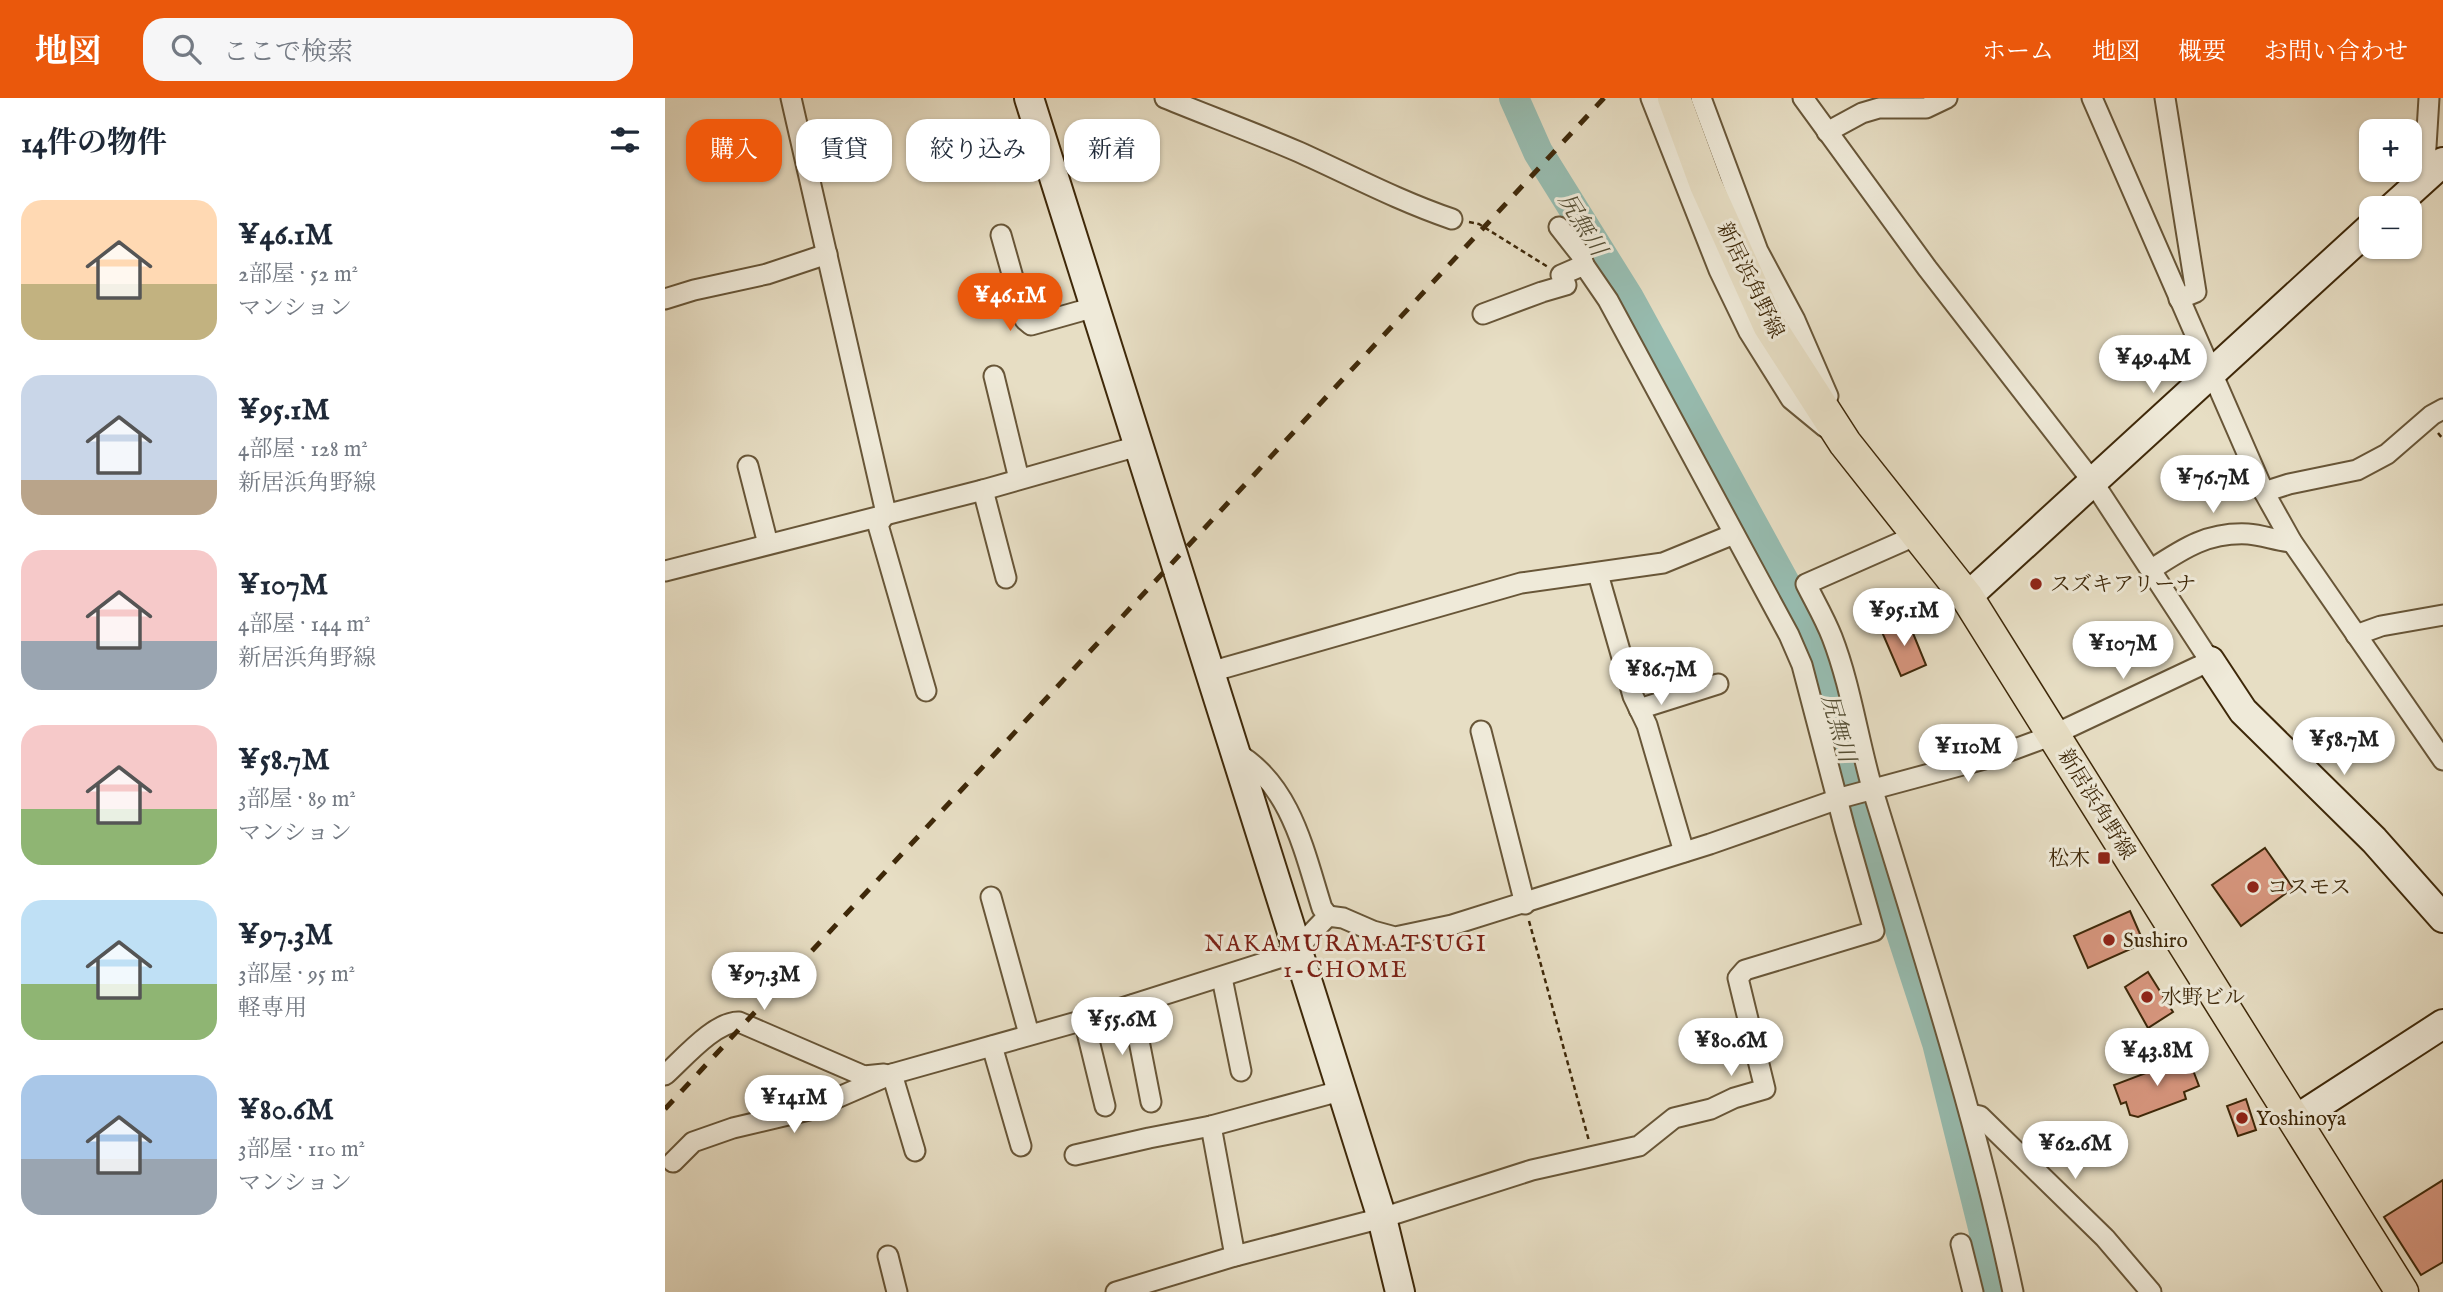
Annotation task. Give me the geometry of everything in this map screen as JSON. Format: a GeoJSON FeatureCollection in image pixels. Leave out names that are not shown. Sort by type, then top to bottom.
{"type":"FeatureCollection","features":[{"type":"Feature","properties":{"kind":"main road","name":"新居浜角野線"},"geometry":{"type":"LineString","coordinates":[[1674,98],[1706,185],[1769,325],[1845,443],[1967,597],[2402,1292]]}},
{"type":"Feature","properties":{"kind":"street"},"geometry":{"type":"LineString","coordinates":[[791,98],[886,513],[878,525],[926,691]]}},
{"type":"Feature","properties":{"kind":"street"},"geometry":{"type":"LineString","coordinates":[[1029,98],[1382,1219],[1400,1292]]}},
{"type":"Feature","properties":{"kind":"street"},"geometry":{"type":"LineString","coordinates":[[1164,98],[1295,151],[1393,194],[1408,204],[1452,219]]}},
{"type":"Feature","properties":{"kind":"street"},"geometry":{"type":"LineString","coordinates":[[1651,98],[1719,270],[1749,332],[1791,398],[1845,443]]}},
{"type":"Feature","properties":{"kind":"street"},"geometry":{"type":"LineString","coordinates":[[1701,98],[1758,251],[1795,320],[1845,443]]}},
{"type":"Feature","properties":{"kind":"street"},"geometry":{"type":"LineString","coordinates":[[1803,98],[1927,268],[2093,482],[2243,711],[2374,840],[2443,918]]}},
{"type":"Feature","properties":{"kind":"street"},"geometry":{"type":"LineString","coordinates":[[1827,132],[1862,113],[1878,108],[1926,108],[1947,98]]}},
{"type":"Feature","properties":{"kind":"street"},"geometry":{"type":"LineString","coordinates":[[2092,98],[2264,492],[2292,542],[2443,760]]}},
{"type":"Feature","properties":{"kind":"street"},"geometry":{"type":"LineString","coordinates":[[2165,98],[2196,292],[2179,299]]}},
{"type":"Feature","properties":{"kind":"street"},"geometry":{"type":"LineString","coordinates":[[2405,196],[2433,171],[2429,98]]}},
{"type":"Feature","properties":{"kind":"street"},"geometry":{"type":"LineString","coordinates":[[1116,1292],[1235,1255],[1382,1219],[1532,1170],[1639,1146],[1674,1118],[1765,1089],[1738,978],[1745,970],[1874,931],[1845,830],[1841,798],[1802,665],[1789,635],[1625,330],[1584,265],[1581,255],[1559,227]]}},
{"type":"Feature","properties":{"kind":"street"},"geometry":{"type":"LineString","coordinates":[[1001,235],[1025,320],[1031,325],[1095,307]]}},
{"type":"Feature","properties":{"kind":"street"},"geometry":{"type":"LineString","coordinates":[[1967,597],[2359,238]]}},
{"type":"Feature","properties":{"kind":"street"},"geometry":{"type":"LineString","coordinates":[[665,299],[767,274],[827,254]]}},
{"type":"Feature","properties":{"kind":"street"},"geometry":{"type":"LineString","coordinates":[[1483,314],[1566,285],[1562,275],[1584,265]]}},
{"type":"Feature","properties":{"kind":"street"},"geometry":{"type":"LineString","coordinates":[[994,376],[1019,479]]}},
{"type":"Feature","properties":{"kind":"street"},"geometry":{"type":"LineString","coordinates":[[2264,492],[2357,470],[2387,454],[2432,415],[2443,409]]}},
{"type":"Feature","properties":{"kind":"street"},"geometry":{"type":"LineString","coordinates":[[665,571],[983,490],[1138,446]]}},
{"type":"Feature","properties":{"kind":"street"},"geometry":{"type":"LineString","coordinates":[[748,466],[768,544]]}},
{"type":"Feature","properties":{"kind":"street"},"geometry":{"type":"LineString","coordinates":[[983,490],[1006,578]]}},
{"type":"Feature","properties":{"kind":"street"},"geometry":{"type":"LineString","coordinates":[[1210,672],[1521,583],[1663,563],[1734,534]]}},
{"type":"Feature","properties":{"kind":"street"},"geometry":{"type":"LineString","coordinates":[[2152,569],[2186,547],[2217,534],[2251,534],[2274,541],[2292,542]]}},
{"type":"Feature","properties":{"kind":"street"},"geometry":{"type":"LineString","coordinates":[[1917,535],[1806,584],[1832,636],[1844,675],[1871,790],[1932,979],[1970,1114],[1993,1198],[2013,1292]]}},
{"type":"Feature","properties":{"kind":"street"},"geometry":{"type":"LineString","coordinates":[[1598,574],[1633,696],[1647,724],[1684,852]]}},
{"type":"Feature","properties":{"kind":"street"},"geometry":{"type":"LineString","coordinates":[[2356,635],[2381,626],[2443,615]]}},
{"type":"Feature","properties":{"kind":"street"},"geometry":{"type":"LineString","coordinates":[[1235,752],[1253,762],[1273,784],[1297,830],[1322,908],[1328,916],[1343,918],[1395,937],[1452,925],[1525,904],[1841,798],[1996,756],[2053,735],[2210,661]]}},
{"type":"Feature","properties":{"kind":"street"},"geometry":{"type":"LineString","coordinates":[[1639,709],[1718,684]]}},
{"type":"Feature","properties":{"kind":"street"},"geometry":{"type":"LineString","coordinates":[[1481,731],[1525,904]]}},
{"type":"Feature","properties":{"kind":"street"},"geometry":{"type":"LineString","coordinates":[[991,897],[1029,1034]]}},
{"type":"Feature","properties":{"kind":"street"},"geometry":{"type":"LineString","coordinates":[[673,1162],[693,1142],[733,1128],[809,1110],[892,1074],[1084,1020],[1299,952],[1306,939],[1328,916]]}},
{"type":"Feature","properties":{"kind":"street"},"geometry":{"type":"LineString","coordinates":[[1222,978],[1241,1071]]}},
{"type":"Feature","properties":{"kind":"street"},"geometry":{"type":"LineString","coordinates":[[1132,1005],[1151,1102]]}},
{"type":"Feature","properties":{"kind":"street"},"geometry":{"type":"LineString","coordinates":[[1084,1020],[1105,1106]]}},
{"type":"Feature","properties":{"kind":"street"},"geometry":{"type":"LineString","coordinates":[[665,1076],[714,1031],[731,1021],[739,1022],[864,1076],[892,1074]]}},
{"type":"Feature","properties":{"kind":"street"},"geometry":{"type":"LineString","coordinates":[[2295,1120],[2443,1024]]}},
{"type":"Feature","properties":{"kind":"street"},"geometry":{"type":"LineString","coordinates":[[992,1046],[1021,1146]]}},
{"type":"Feature","properties":{"kind":"street"},"geometry":{"type":"LineString","coordinates":[[892,1074],[915,1151]]}},
{"type":"Feature","properties":{"kind":"street"},"geometry":{"type":"LineString","coordinates":[[1075,1156],[1210,1126],[1340,1091]]}},
{"type":"Feature","properties":{"kind":"street"},"geometry":{"type":"LineString","coordinates":[[1970,1114],[1980,1116],[2105,1238],[2151,1292]]}},
{"type":"Feature","properties":{"kind":"street"},"geometry":{"type":"LineString","coordinates":[[1210,1126],[1235,1255]]}},
{"type":"Feature","properties":{"kind":"street"},"geometry":{"type":"LineString","coordinates":[[1961,1244],[1973,1292]]}},
{"type":"Feature","properties":{"kind":"street"},"geometry":{"type":"LineString","coordinates":[[888,1256],[897,1292]]}},
{"type":"Feature","properties":{"kind":"path"},"geometry":{"type":"LineString","coordinates":[[1452,219],[1479,225],[1562,275]]}},
{"type":"Feature","properties":{"kind":"path"},"geometry":{"type":"LineString","coordinates":[[1525,904],[1593,1157]]}},
{"type":"Feature","properties":{"kind":"building"},"geometry":{"type":"Polygon","coordinates":[[[1908,621],[1926,665],[1901,676],[1882,632],[1908,621]]]}},
{"type":"Feature","properties":{"kind":"building","name":"コスモス"},"geometry":{"type":"Polygon","coordinates":[[[2265,848],[2293,888],[2241,926],[2212,885],[2265,848]]]}},
{"type":"Feature","properties":{"kind":"building","name":"Sushiro"},"geometry":{"type":"Polygon","coordinates":[[[2130,911],[2144,943],[2088,968],[2074,936],[2130,911]]]}},
{"type":"Feature","properties":{"kind":"building","name":"水野ビル"},"geometry":{"type":"Polygon","coordinates":[[[2148,972],[2173,1012],[2148,1028],[2125,987],[2148,972]]]}},
{"type":"Feature","properties":{"kind":"building"},"geometry":{"type":"Polygon","coordinates":[[[2188,1057],[2199,1086],[2184,1092],[2186,1099],[2138,1117],[2130,1115],[2126,1102],[2121,1104],[2114,1085],[2188,1057]]]}},
{"type":"Feature","properties":{"kind":"building","name":"Yoshinoya"},"geometry":{"type":"Polygon","coordinates":[[[2246,1099],[2256,1130],[2238,1136],[2227,1106],[2246,1099]]]}},
{"type":"Feature","properties":{"kind":"building"},"geometry":{"type":"Polygon","coordinates":[[[2443,1180],[2443,1262],[2421,1275],[2384,1217],[2443,1180]]]}},
{"type":"Feature","properties":{"kind":"waterway","name":"尻無川"},"geometry":{"type":"LineString","coordinates":[[1514,98],[1538,152],[1629,298],[1817,646],[1870,838],[1937,1043],[1983,1228],[1995,1292]]}},
{"type":"Feature","properties":{"kind":"railway"},"geometry":{"type":"LineString","coordinates":[[665,1109],[1604,98]]}},
{"type":"Feature","properties":{"kind":"place","name":"スズキアリーナ"},"geometry":{"type":"Point","coordinates":[2036,584]}},
{"type":"Feature","properties":{"kind":"place","name":"松木"},"geometry":{"type":"Point","coordinates":[2104,858]}},
{"type":"Feature","properties":{"kind":"place","name":"コスモス"},"geometry":{"type":"Point","coordinates":[2253,887]}},
{"type":"Feature","properties":{"kind":"place","name":"Sushiro"},"geometry":{"type":"Point","coordinates":[2109,940]}},
{"type":"Feature","properties":{"kind":"place","name":"水野ビル"},"geometry":{"type":"Point","coordinates":[2147,997]}},
{"type":"Feature","properties":{"kind":"place","name":"Yoshinoya"},"geometry":{"type":"Point","coordinates":[2242,1118]}},
{"type":"Feature","properties":{"kind":"district","name":"NAKAMURAMATSUGI 1-CHOME"},"geometry":{"type":"Point","coordinates":[1346,956]}}]}
